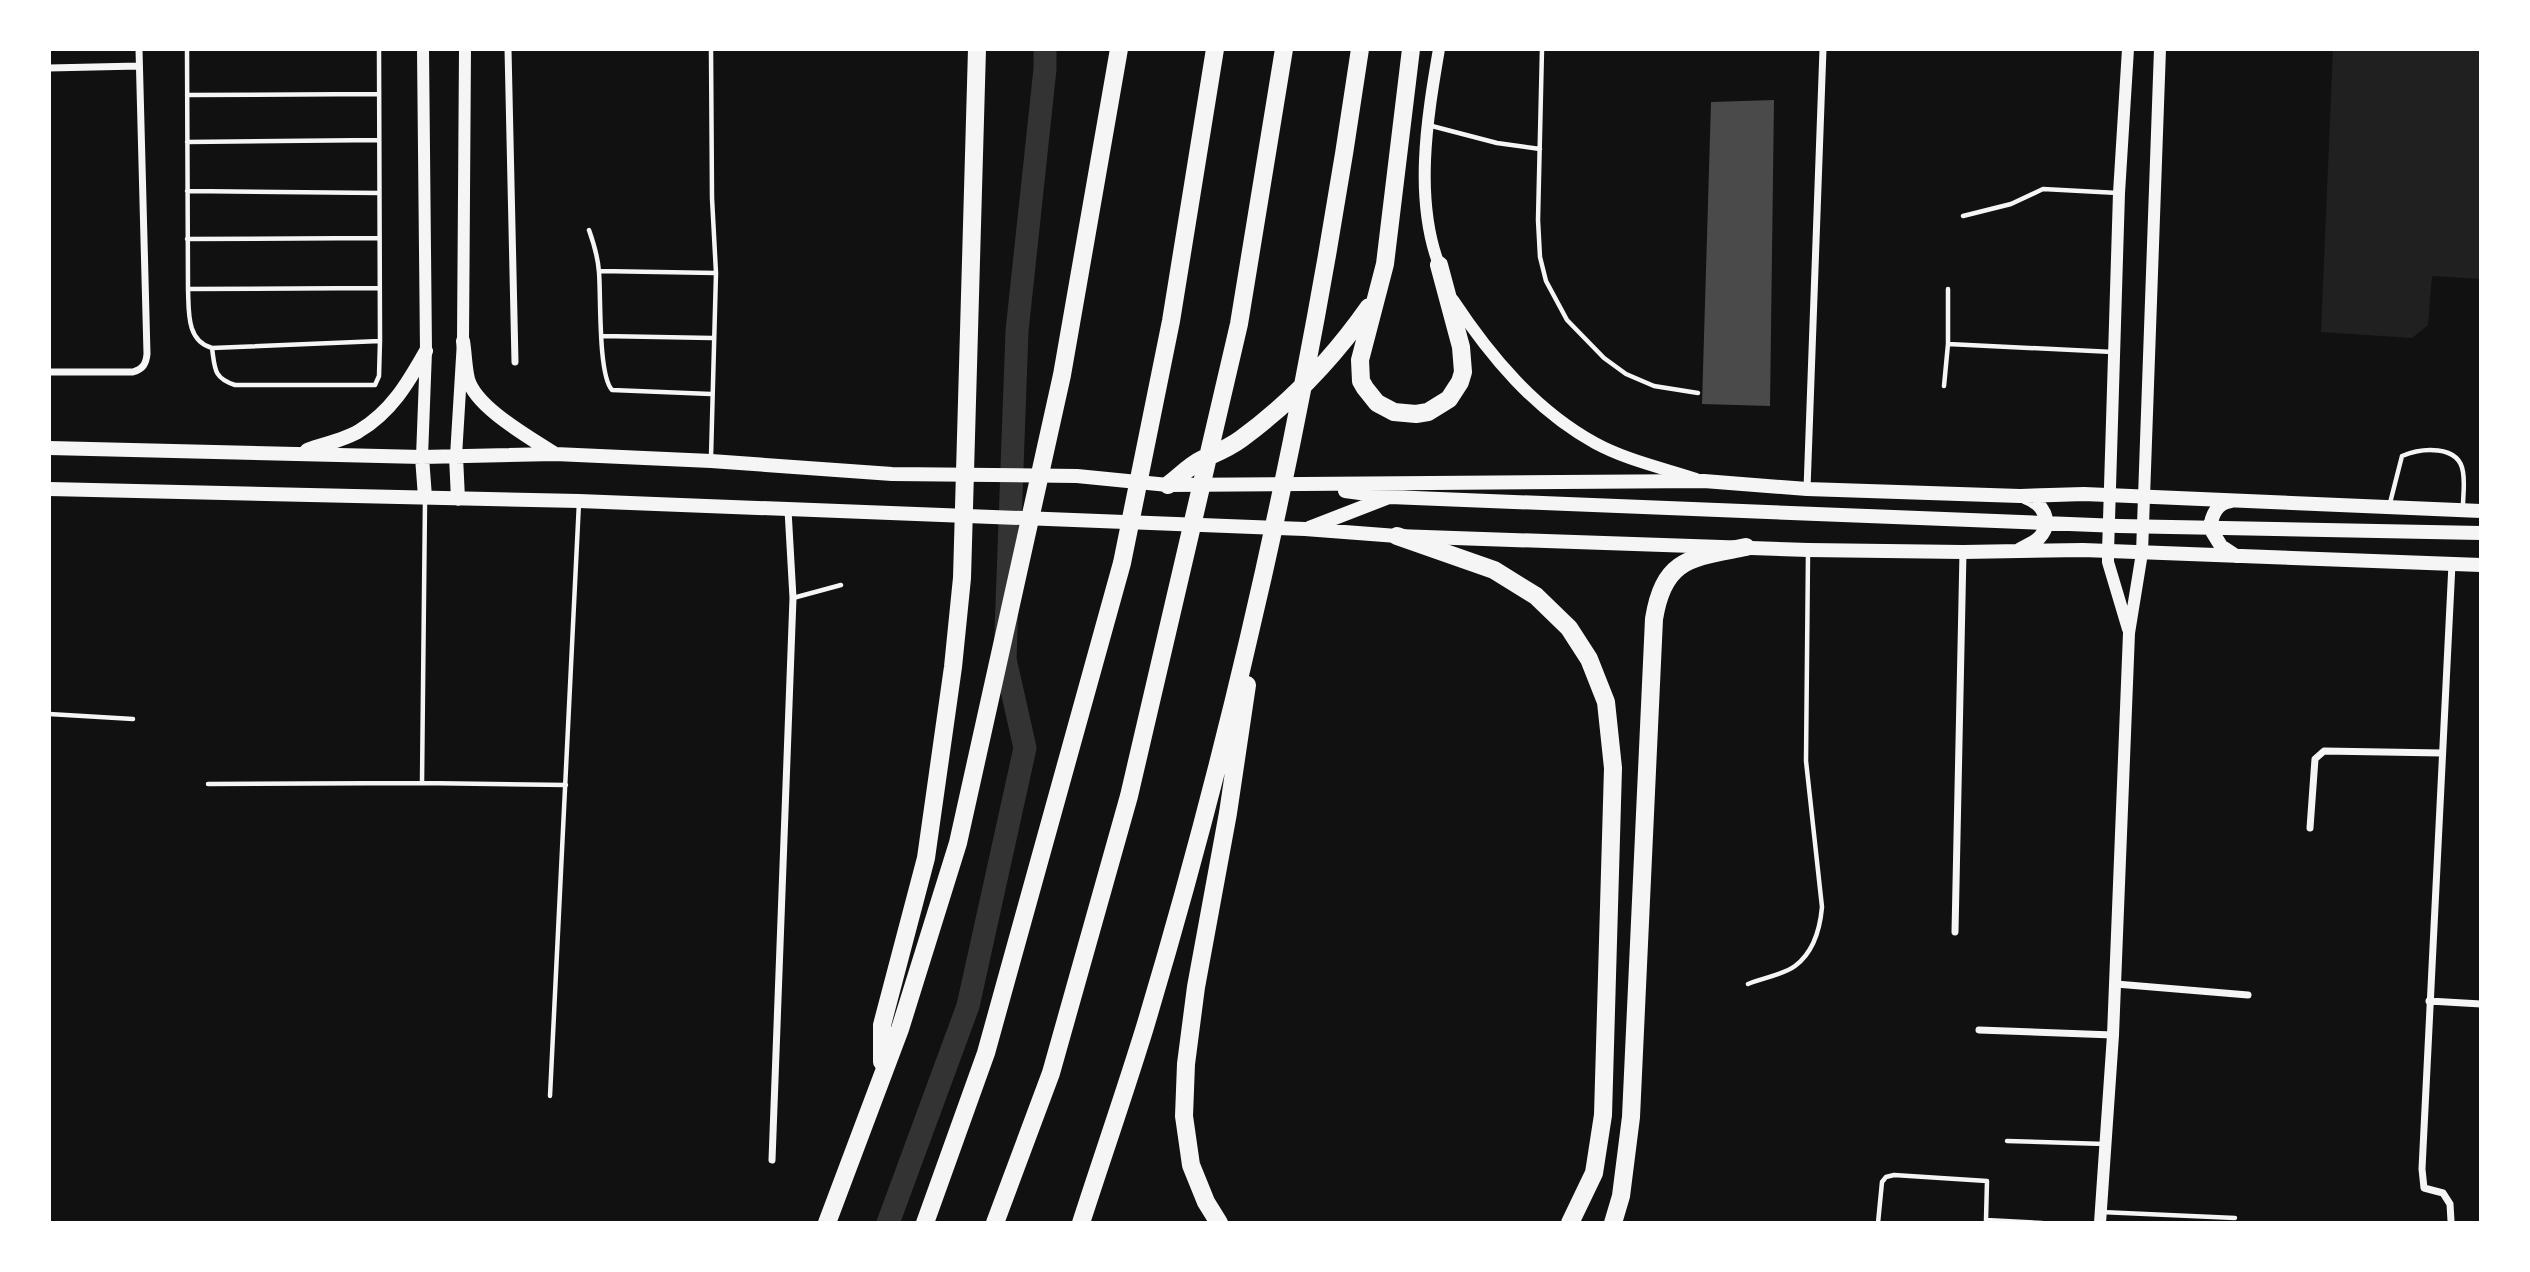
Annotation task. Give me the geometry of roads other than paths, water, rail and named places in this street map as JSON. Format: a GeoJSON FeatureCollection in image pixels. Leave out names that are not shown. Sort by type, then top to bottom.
{"type":"FeatureCollection","features":[{"type":"Feature","properties":{"kind":"highway"},"geometry":{"type":"LineString","coordinates":[[882,1073],[882,1025],[926,858],[953,667],[962,578],[977,49]]}},
{"type":"Feature","properties":{"kind":"highway"},"geometry":{"type":"LineString","coordinates":[[827,1223],[900,1029],[958,843],[1062,375],[1119,49]]}},
{"type":"Feature","properties":{"kind":"highway"},"geometry":{"type":"LineString","coordinates":[[925,1223],[986,1052],[1122,563],[1171,321],[1215,49]]}},
{"type":"Feature","properties":{"kind":"highway"},"geometry":{"type":"LineString","coordinates":[[995,1223],[1051,1073],[1129,796],[1239,324],[1284,49]]}},
{"type":"Feature","properties":{"kind":"highway"},"geometry":{"type":"LineString","coordinates":[[1081,1223],[1144,1028],[1175,921],[1227,724],[1261,581],[1318,314],[1360,49]]}},
{"type":"Feature","properties":{"kind":"highway"},"geometry":{"type":"LineString","coordinates":[[1411,49],[1385,264],[1362,349],[1360,371],[1361,380],[1370,396],[1385,408],[1404,414],[1428,412],[1449,399],[1463,372],[1461,347],[1439,265]]}},
{"type":"Feature","properties":{"kind":"highway"},"geometry":{"type":"LineString","coordinates":[[1168,485],[1201,460],[1242,439],[1298,390],[1340,346],[1377,296]]}},
{"type":"Feature","properties":{"kind":"highway"},"geometry":{"type":"LineString","coordinates":[[1397,536],[1494,570],[1536,596],[1569,628],[1589,659],[1606,702],[1613,768],[1604,1115],[1594,1174],[1570,1223]]}},
{"type":"Feature","properties":{"kind":"highway"},"geometry":{"type":"LineString","coordinates":[[1613,1223],[1621,1196],[1632,1117],[1654,619],[1658,594],[1671,574],[1685,562],[1746,547]]}},
{"type":"Feature","properties":{"kind":"highway"},"geometry":{"type":"LineString","coordinates":[[1219,1223],[1206,1202],[1191,1165],[1184,1116],[1185,1064],[1198,973],[1232,790],[1261,581]]}},
{"type":"Feature","properties":{"kind":"main road"},"geometry":{"type":"LineString","coordinates":[[423,49],[426,351],[422,457],[425,497]]}},
{"type":"Feature","properties":{"kind":"main road"},"geometry":{"type":"LineString","coordinates":[[458,499],[456,456],[463,341],[465,49]]}},
{"type":"Feature","properties":{"kind":"main road"},"geometry":{"type":"LineString","coordinates":[[1439,49],[1424,162],[1427,200],[1439,265],[1453,300],[1474,331],[1517,382],[1551,413],[1596,443],[1632,458],[1704,481]]}},
{"type":"Feature","properties":{"kind":"main road"},"geometry":{"type":"LineString","coordinates":[[2128,49],[2119,192],[2108,562],[2129,633]]}},
{"type":"Feature","properties":{"kind":"main road"},"geometry":{"type":"LineString","coordinates":[[2100,1217],[2116,984],[2129,633],[2143,553],[2160,49]]}},
{"type":"Feature","properties":{"kind":"main road"},"geometry":{"type":"LineString","coordinates":[[463,341],[469,382],[487,406],[555,454]]}},
{"type":"Feature","properties":{"kind":"main road"},"geometry":{"type":"LineString","coordinates":[[296,453],[358,433],[374,421],[402,394],[426,351]]}},
{"type":"Feature","properties":{"kind":"main road"},"geometry":{"type":"LineString","coordinates":[[49,448],[422,457],[555,454],[710,461],[892,474],[1077,476],[1168,485],[1704,481],[1807,489],[2020,496],[2110,495],[2481,511]]}},
{"type":"Feature","properties":{"kind":"main road"},"geometry":{"type":"LineString","coordinates":[[1299,484],[1390,497],[2119,526],[2481,533]]}},
{"type":"Feature","properties":{"kind":"main road"},"geometry":{"type":"LineString","coordinates":[[49,489],[579,501],[1305,529],[1397,536],[1808,550],[2108,552],[2481,565]]}},
{"type":"Feature","properties":{"kind":"main road"},"geometry":{"type":"LineString","coordinates":[[2016,551],[2040,537],[2045,530],[2047,518],[2035,500],[2020,496]]}},
{"type":"Feature","properties":{"kind":"main road"},"geometry":{"type":"LineString","coordinates":[[1305,529],[1390,497]]}},
{"type":"Feature","properties":{"kind":"main road"},"geometry":{"type":"LineString","coordinates":[[2238,557],[2214,538],[2210,527],[2211,516],[2216,509],[2225,502],[2239,500]]}},
{"type":"Feature","properties":{"kind":"street"},"geometry":{"type":"LineString","coordinates":[[49,372],[134,372],[146,363],[148,354],[139,49]]}},
{"type":"Feature","properties":{"kind":"street"},"geometry":{"type":"LineString","coordinates":[[509,49],[516,362]]}},
{"type":"Feature","properties":{"kind":"street"},"geometry":{"type":"LineString","coordinates":[[1807,489],[1823,49]]}},
{"type":"Feature","properties":{"kind":"street"},"geometry":{"type":"LineString","coordinates":[[49,68],[139,66]]}},
{"type":"Feature","properties":{"kind":"street"},"geometry":{"type":"LineString","coordinates":[[772,1160],[793,598],[788,510]]}},
{"type":"Feature","properties":{"kind":"street"},"geometry":{"type":"LineString","coordinates":[[1955,932],[1964,552]]}},
{"type":"Feature","properties":{"kind":"street"},"geometry":{"type":"LineString","coordinates":[[2451,1221],[2450,1204],[2443,1193],[2425,1189],[2421,1169],[2452,564]]}},
{"type":"Feature","properties":{"kind":"street"},"geometry":{"type":"LineString","coordinates":[[2311,828],[2315,759],[2324,751],[2442,753]]}},
{"type":"Feature","properties":{"kind":"street"},"geometry":{"type":"LineString","coordinates":[[2116,984],[2248,995]]}},
{"type":"Feature","properties":{"kind":"street"},"geometry":{"type":"LineString","coordinates":[[2429,1000],[2481,1004]]}},
{"type":"Feature","properties":{"kind":"street"},"geometry":{"type":"LineString","coordinates":[[1979,1030],[2113,1035]]}},
{"type":"Feature","properties":{"kind":"lane"},"geometry":{"type":"LineString","coordinates":[[187,49],[188,289],[189,318],[193,333],[199,342],[212,348],[380,341]]}},
{"type":"Feature","properties":{"kind":"lane"},"geometry":{"type":"LineString","coordinates":[[212,348],[216,374],[223,382],[235,385],[375,386],[379,376],[380,341],[379,49]]}},
{"type":"Feature","properties":{"kind":"lane"},"geometry":{"type":"LineString","coordinates":[[710,461],[716,272],[712,198],[711,49]]}},
{"type":"Feature","properties":{"kind":"lane"},"geometry":{"type":"LineString","coordinates":[[1542,49],[1538,220],[1540,257],[1546,281],[1567,320],[1604,358],[1626,374],[1654,386],[1698,393]]}},
{"type":"Feature","properties":{"kind":"lane"},"geometry":{"type":"LineString","coordinates":[[187,94],[379,94]]}},
{"type":"Feature","properties":{"kind":"lane"},"geometry":{"type":"LineString","coordinates":[[1427,125],[1497,143],[1540,149]]}},
{"type":"Feature","properties":{"kind":"lane"},"geometry":{"type":"LineString","coordinates":[[187,142],[379,141]]}},
{"type":"Feature","properties":{"kind":"lane"},"geometry":{"type":"LineString","coordinates":[[1963,216],[2011,204],[2043,190],[2119,192]]}},
{"type":"Feature","properties":{"kind":"lane"},"geometry":{"type":"LineString","coordinates":[[187,191],[379,193]]}},
{"type":"Feature","properties":{"kind":"lane"},"geometry":{"type":"LineString","coordinates":[[589,230],[599,271],[605,379],[612,390],[711,394]]}},
{"type":"Feature","properties":{"kind":"lane"},"geometry":{"type":"LineString","coordinates":[[187,239],[380,238]]}},
{"type":"Feature","properties":{"kind":"lane"},"geometry":{"type":"LineString","coordinates":[[599,271],[716,272]]}},
{"type":"Feature","properties":{"kind":"lane"},"geometry":{"type":"LineString","coordinates":[[188,289],[380,288]]}},
{"type":"Feature","properties":{"kind":"lane"},"geometry":{"type":"LineString","coordinates":[[1944,386],[1948,344],[1948,289]]}},
{"type":"Feature","properties":{"kind":"lane"},"geometry":{"type":"LineString","coordinates":[[602,336],[712,338]]}},
{"type":"Feature","properties":{"kind":"lane"},"geometry":{"type":"LineString","coordinates":[[1948,344],[2114,352]]}},
{"type":"Feature","properties":{"kind":"lane"},"geometry":{"type":"LineString","coordinates":[[2389,508],[2402,456],[2430,450],[2441,451],[2458,460],[2463,471],[2463,511]]}},
{"type":"Feature","properties":{"kind":"lane"},"geometry":{"type":"LineString","coordinates":[[422,783],[425,497]]}},
{"type":"Feature","properties":{"kind":"lane"},"geometry":{"type":"LineString","coordinates":[[550,1096],[579,501]]}},
{"type":"Feature","properties":{"kind":"lane"},"geometry":{"type":"LineString","coordinates":[[1748,984],[1794,967],[1808,951],[1820,929],[1822,907],[1806,761],[1808,550]]}},
{"type":"Feature","properties":{"kind":"lane"},"geometry":{"type":"LineString","coordinates":[[793,598],[841,585]]}},
{"type":"Feature","properties":{"kind":"lane"},"geometry":{"type":"LineString","coordinates":[[49,714],[133,719]]}},
{"type":"Feature","properties":{"kind":"lane"},"geometry":{"type":"LineString","coordinates":[[208,784],[566,785]]}},
{"type":"Feature","properties":{"kind":"lane"},"geometry":{"type":"LineString","coordinates":[[2007,1141],[2106,1144]]}},
{"type":"Feature","properties":{"kind":"lane"},"geometry":{"type":"LineString","coordinates":[[1878,1223],[1882,1182],[1885,1177],[1894,1175],[1987,1181],[1986,1222],[2042,1223]]}},
{"type":"Feature","properties":{"kind":"lane"},"geometry":{"type":"LineString","coordinates":[[2100,1217],[2235,1218]]}},
{"type":"Feature","properties":{"kind":"waterway"},"geometry":{"type":"LineString","coordinates":[[888,1223],[968,1006],[1025,748],[1005,659],[1017,331],[1045,49]]}}]}
